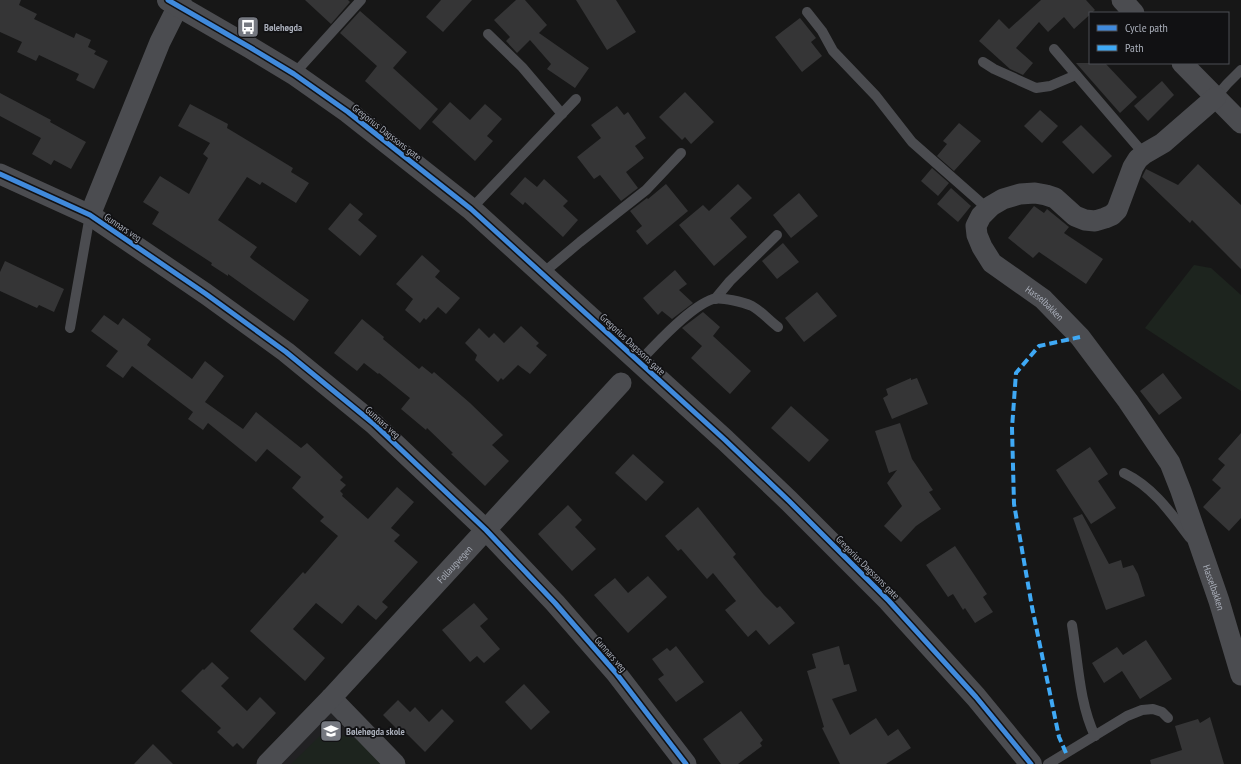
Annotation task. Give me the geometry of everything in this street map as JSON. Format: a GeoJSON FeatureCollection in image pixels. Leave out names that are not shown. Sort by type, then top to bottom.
{"type":"FeatureCollection","features":[{"type":"Feature","properties":{"kind":"street"},"geometry":{"type":"LineString","coordinates":[[1122,0],[1133,12]]}},
{"type":"Feature","properties":{"kind":"street","name":"Gregorius Dagssons gate"},"geometry":{"type":"LineString","coordinates":[[90,215],[176,2],[294,74],[348,112],[471,209],[543,273],[768,481],[889,601],[976,697],[1031,764]]}},
{"type":"Feature","properties":{"kind":"street"},"geometry":{"type":"LineString","coordinates":[[1183,64],[1241,123]]}},
{"type":"Feature","properties":{"kind":"street","name":"Hasselbakken"},"geometry":{"type":"LineString","coordinates":[[1216,97],[1163,143],[1138,159],[1133,167],[1117,210],[1112,215],[1095,221],[1085,220],[1076,216],[1055,198],[1034,193],[1020,194],[1003,199],[988,209],[981,216],[976,226],[977,235],[982,247],[992,263],[1043,299],[1080,337],[1128,401],[1170,463],[1219,601],[1241,675]]}},
{"type":"Feature","properties":{"kind":"street","name":"Gunnars veg"},"geometry":{"type":"LineString","coordinates":[[0,174],[90,215],[206,294],[286,352],[374,424],[486,530],[555,602],[616,673],[686,764]]}},
{"type":"Feature","properties":{"kind":"street","name":"Follaugvegen"},"geometry":{"type":"LineString","coordinates":[[267,764],[331,698],[621,382]]}},
{"type":"Feature","properties":{"kind":"street"},"geometry":{"type":"LineString","coordinates":[[331,698],[394,764]]}},
{"type":"Feature","properties":{"kind":"lane"},"geometry":{"type":"LineString","coordinates":[[294,74],[361,0]]}},
{"type":"Feature","properties":{"kind":"lane"},"geometry":{"type":"LineString","coordinates":[[807,12],[822,32],[834,52],[876,96],[912,142],[988,209]]}},
{"type":"Feature","properties":{"kind":"lane"},"geometry":{"type":"LineString","coordinates":[[488,34],[522,68],[562,114]]}},
{"type":"Feature","properties":{"kind":"lane"},"geometry":{"type":"LineString","coordinates":[[1054,49],[1144,154]]}},
{"type":"Feature","properties":{"kind":"lane"},"geometry":{"type":"LineString","coordinates":[[983,62],[994,69],[1036,88],[1050,86],[1076,75]]}},
{"type":"Feature","properties":{"kind":"lane"},"geometry":{"type":"LineString","coordinates":[[1216,97],[1226,84],[1241,70]]}},
{"type":"Feature","properties":{"kind":"lane"},"geometry":{"type":"LineString","coordinates":[[471,209],[576,99]]}},
{"type":"Feature","properties":{"kind":"lane"},"geometry":{"type":"LineString","coordinates":[[543,273],[646,190],[681,153]]}},
{"type":"Feature","properties":{"kind":"lane"},"geometry":{"type":"LineString","coordinates":[[70,328],[90,215]]}},
{"type":"Feature","properties":{"kind":"lane"},"geometry":{"type":"LineString","coordinates":[[715,299],[730,281],[777,235]]}},
{"type":"Feature","properties":{"kind":"lane"},"geometry":{"type":"LineString","coordinates":[[639,362],[656,344],[698,306],[715,299],[734,300],[752,306],[778,327]]}},
{"type":"Feature","properties":{"kind":"lane"},"geometry":{"type":"LineString","coordinates":[[1124,473],[1136,478],[1156,494],[1202,552]]}},
{"type":"Feature","properties":{"kind":"lane"},"geometry":{"type":"LineString","coordinates":[[1072,625],[1083,701],[1095,736]]}},
{"type":"Feature","properties":{"kind":"lane"},"geometry":{"type":"LineString","coordinates":[[1048,764],[1127,716],[1142,710],[1153,709],[1162,712],[1168,718]]}},
{"type":"Feature","properties":{"kind":"shaded area"},"geometry":{"type":"Polygon","coordinates":[[[1194,265],[1211,268],[1241,295],[1241,391],[1145,328],[1194,265]]]}},
{"type":"Feature","properties":{"kind":"shaded area","name":"Bølehøgda skole"},"geometry":{"type":"Polygon","coordinates":[[[331,698],[395,764],[267,764],[331,698]]]}},
{"type":"Feature","properties":{"kind":"shaded area"},"geometry":{"type":"Polygon","coordinates":[[[325,731],[370,742],[387,764],[291,764],[325,731]]]}},
{"type":"Feature","properties":{"kind":"building"},"geometry":{"type":"Polygon","coordinates":[[[0,0],[21,0],[19,5],[37,14],[34,19],[74,38],[76,33],[91,40],[88,47],[96,51],[94,54],[108,61],[94,89],[76,80],[79,74],[39,55],[36,61],[17,52],[22,42],[0,32],[0,0]]]}},
{"type":"Feature","properties":{"kind":"building"},"geometry":{"type":"Polygon","coordinates":[[[305,0],[348,0],[350,2],[331,24],[305,0]]]}},
{"type":"Feature","properties":{"kind":"building"},"geometry":{"type":"Polygon","coordinates":[[[441,0],[472,0],[443,32],[426,17],[441,0]]]}},
{"type":"Feature","properties":{"kind":"building"},"geometry":{"type":"Polygon","coordinates":[[[516,0],[525,0],[547,25],[539,33],[589,68],[575,88],[547,69],[551,64],[530,40],[517,53],[506,41],[510,37],[494,20],[516,0]]]}},
{"type":"Feature","properties":{"kind":"building"},"geometry":{"type":"Polygon","coordinates":[[[576,0],[616,0],[636,32],[607,50],[576,0]]]}},
{"type":"Feature","properties":{"kind":"building"},"geometry":{"type":"Polygon","coordinates":[[[1041,0],[1086,0],[1095,10],[1089,12],[1089,15],[1074,29],[1064,17],[1048,32],[1039,22],[1016,48],[1033,63],[1023,75],[1010,69],[979,41],[999,19],[1009,29],[1041,0]]]}},
{"type":"Feature","properties":{"kind":"building"},"geometry":{"type":"Polygon","coordinates":[[[360,11],[407,52],[393,68],[438,109],[420,130],[365,81],[377,66],[340,33],[360,11]]]}},
{"type":"Feature","properties":{"kind":"building"},"geometry":{"type":"Polygon","coordinates":[[[800,18],[816,38],[811,42],[822,56],[802,72],[775,37],[800,18]]]}},
{"type":"Feature","properties":{"kind":"building"},"geometry":{"type":"Polygon","coordinates":[[[1076,63],[1106,64],[1137,97],[1120,113],[1076,63]]]}},
{"type":"Feature","properties":{"kind":"building"},"geometry":{"type":"Polygon","coordinates":[[[1162,81],[1174,95],[1148,121],[1134,106],[1162,81]]]}},
{"type":"Feature","properties":{"kind":"building"},"geometry":{"type":"Polygon","coordinates":[[[685,92],[714,122],[691,144],[685,137],[682,140],[659,117],[685,92]]]}},
{"type":"Feature","properties":{"kind":"building"},"geometry":{"type":"Polygon","coordinates":[[[0,93],[51,120],[50,122],[86,142],[71,169],[54,160],[51,165],[32,154],[41,138],[0,116],[0,93]]]}},
{"type":"Feature","properties":{"kind":"building"},"geometry":{"type":"Polygon","coordinates":[[[450,102],[470,120],[485,104],[502,119],[487,136],[493,141],[475,161],[432,122],[450,102]]]}},
{"type":"Feature","properties":{"kind":"building"},"geometry":{"type":"Polygon","coordinates":[[[190,104],[228,124],[227,128],[293,168],[291,172],[309,183],[296,203],[262,182],[260,185],[247,177],[218,220],[257,247],[250,257],[252,259],[309,300],[294,321],[228,274],[228,276],[211,265],[212,263],[152,224],[159,212],[143,202],[160,176],[189,194],[208,158],[203,154],[210,143],[178,126],[190,104]]]}},
{"type":"Feature","properties":{"kind":"building"},"geometry":{"type":"Polygon","coordinates":[[[617,106],[624,115],[628,112],[646,138],[635,146],[644,158],[626,172],[638,188],[621,201],[600,175],[594,179],[577,157],[601,138],[591,125],[617,106]]]}},
{"type":"Feature","properties":{"kind":"building"},"geometry":{"type":"Polygon","coordinates":[[[1040,110],[1058,126],[1042,143],[1024,126],[1040,110]]]}},
{"type":"Feature","properties":{"kind":"building"},"geometry":{"type":"Polygon","coordinates":[[[959,123],[981,141],[954,171],[937,156],[947,144],[943,141],[959,123]]]}},
{"type":"Feature","properties":{"kind":"building"},"geometry":{"type":"Polygon","coordinates":[[[1081,125],[1112,156],[1093,174],[1062,142],[1081,125]]]}},
{"type":"Feature","properties":{"kind":"building"},"geometry":{"type":"Polygon","coordinates":[[[1198,164],[1241,205],[1241,269],[1192,220],[1190,223],[1142,177],[1146,169],[1178,185],[1198,164]]]}},
{"type":"Feature","properties":{"kind":"building"},"geometry":{"type":"Polygon","coordinates":[[[932,168],[949,183],[938,196],[921,181],[932,168]]]}},
{"type":"Feature","properties":{"kind":"building"},"geometry":{"type":"Polygon","coordinates":[[[525,177],[537,187],[544,179],[568,201],[563,206],[578,220],[563,237],[525,202],[523,205],[510,194],[525,177]]]}},
{"type":"Feature","properties":{"kind":"building"},"geometry":{"type":"Polygon","coordinates":[[[666,184],[688,211],[647,245],[636,231],[642,226],[630,211],[647,198],[648,199],[666,184]]]}},
{"type":"Feature","properties":{"kind":"building"},"geometry":{"type":"Polygon","coordinates":[[[738,184],[752,198],[730,218],[747,237],[714,266],[679,225],[703,205],[709,211],[738,184]]]}},
{"type":"Feature","properties":{"kind":"building"},"geometry":{"type":"Polygon","coordinates":[[[951,188],[971,206],[958,222],[937,204],[951,188]]]}},
{"type":"Feature","properties":{"kind":"building"},"geometry":{"type":"Polygon","coordinates":[[[799,193],[818,216],[791,238],[773,215],[799,193]]]}},
{"type":"Feature","properties":{"kind":"building"},"geometry":{"type":"Polygon","coordinates":[[[350,203],[363,214],[358,220],[377,236],[360,256],[328,229],[350,203]]]}},
{"type":"Feature","properties":{"kind":"building"},"geometry":{"type":"Polygon","coordinates":[[[1034,206],[1044,213],[1047,209],[1069,227],[1064,233],[1103,259],[1086,284],[1039,252],[1033,258],[1008,238],[1034,206]]]}},
{"type":"Feature","properties":{"kind":"building"},"geometry":{"type":"Polygon","coordinates":[[[783,243],[799,262],[777,279],[762,261],[783,243]]]}},
{"type":"Feature","properties":{"kind":"building"},"geometry":{"type":"Polygon","coordinates":[[[422,255],[440,271],[435,277],[460,298],[446,314],[438,307],[426,320],[424,318],[420,323],[405,310],[413,299],[396,284],[422,255]]]}},
{"type":"Feature","properties":{"kind":"building"},"geometry":{"type":"Polygon","coordinates":[[[5,261],[64,289],[54,312],[39,305],[37,308],[0,291],[0,272],[5,261]]]}},
{"type":"Feature","properties":{"kind":"building"},"geometry":{"type":"Polygon","coordinates":[[[675,270],[687,284],[679,290],[693,303],[672,319],[662,311],[658,315],[643,298],[675,270]]]}},
{"type":"Feature","properties":{"kind":"building"},"geometry":{"type":"Polygon","coordinates":[[[817,292],[837,316],[804,342],[785,318],[817,292]]]}},
{"type":"Feature","properties":{"kind":"building"},"geometry":{"type":"Polygon","coordinates":[[[703,312],[720,327],[713,336],[751,371],[730,394],[691,358],[702,346],[682,328],[703,312]]]}},
{"type":"Feature","properties":{"kind":"building"},"geometry":{"type":"Polygon","coordinates":[[[104,315],[118,325],[123,318],[151,339],[147,345],[192,379],[205,361],[224,376],[205,402],[243,429],[256,412],[301,448],[307,443],[343,477],[340,480],[346,485],[340,491],[343,494],[342,496],[368,519],[397,487],[414,502],[391,528],[400,535],[394,541],[418,562],[382,602],[388,607],[376,620],[358,605],[342,624],[316,603],[293,629],[325,658],[305,681],[250,631],[303,572],[305,574],[338,536],[320,521],[324,517],[292,488],[301,477],[267,449],[256,462],[208,423],[203,430],[188,419],[193,412],[132,366],[123,378],[106,366],[118,351],[91,331],[104,315]]]}},
{"type":"Feature","properties":{"kind":"building"},"geometry":{"type":"Polygon","coordinates":[[[362,319],[419,369],[422,366],[432,374],[434,372],[470,403],[503,435],[492,445],[509,461],[485,486],[451,454],[453,453],[427,428],[426,430],[401,409],[410,398],[364,363],[357,371],[334,353],[362,319]]]}},
{"type":"Feature","properties":{"kind":"building"},"geometry":{"type":"Polygon","coordinates":[[[521,326],[539,343],[536,346],[547,355],[530,374],[518,365],[503,380],[501,378],[498,382],[475,360],[477,355],[465,343],[479,328],[489,338],[494,333],[504,343],[521,326]]]}},
{"type":"Feature","properties":{"kind":"building"},"geometry":{"type":"Polygon","coordinates":[[[1163,373],[1182,398],[1159,415],[1140,391],[1163,373]]]}},
{"type":"Feature","properties":{"kind":"building"},"geometry":{"type":"Polygon","coordinates":[[[911,378],[911,380],[917,378],[928,404],[892,419],[883,398],[888,395],[886,389],[911,378]]]}},
{"type":"Feature","properties":{"kind":"building"},"geometry":{"type":"Polygon","coordinates":[[[791,406],[829,440],[809,462],[771,428],[791,406]]]}},
{"type":"Feature","properties":{"kind":"building"},"geometry":{"type":"Polygon","coordinates":[[[900,423],[912,459],[933,490],[929,492],[941,509],[916,526],[901,542],[884,526],[902,506],[887,483],[897,470],[889,473],[875,431],[900,423]]]}},
{"type":"Feature","properties":{"kind":"building"},"geometry":{"type":"Polygon","coordinates":[[[1241,433],[1241,518],[1229,531],[1203,507],[1221,488],[1212,480],[1225,465],[1218,459],[1241,433]]]}},
{"type":"Feature","properties":{"kind":"building"},"geometry":{"type":"Polygon","coordinates":[[[1090,447],[1108,474],[1098,481],[1116,508],[1091,524],[1056,470],[1090,447]]]}},
{"type":"Feature","properties":{"kind":"building"},"geometry":{"type":"Polygon","coordinates":[[[633,454],[664,482],[646,501],[615,473],[633,454]]]}},
{"type":"Feature","properties":{"kind":"building"},"geometry":{"type":"Polygon","coordinates":[[[568,505],[582,520],[575,527],[596,549],[572,571],[538,534],[568,505]]]}},
{"type":"Feature","properties":{"kind":"building"},"geometry":{"type":"Polygon","coordinates":[[[698,507],[736,554],[733,557],[764,595],[777,608],[780,606],[795,623],[769,645],[756,630],[748,637],[725,610],[736,601],[713,573],[707,579],[681,549],[678,551],[665,536],[698,507]]]}},
{"type":"Feature","properties":{"kind":"building"},"geometry":{"type":"Polygon","coordinates":[[[1082,514],[1109,564],[1121,560],[1123,568],[1133,565],[1138,574],[1145,596],[1106,610],[1073,518],[1082,514]]]}},
{"type":"Feature","properties":{"kind":"building"},"geometry":{"type":"Polygon","coordinates":[[[955,546],[987,594],[983,597],[993,612],[975,623],[965,608],[963,610],[953,594],[948,597],[926,565],[955,546]]]}},
{"type":"Feature","properties":{"kind":"building"},"geometry":{"type":"Polygon","coordinates":[[[648,576],[667,597],[628,633],[594,595],[615,578],[628,593],[648,576]]]}},
{"type":"Feature","properties":{"kind":"building"},"geometry":{"type":"Polygon","coordinates":[[[474,603],[488,619],[480,626],[500,649],[484,663],[477,656],[470,662],[442,630],[474,603]]]}},
{"type":"Feature","properties":{"kind":"building"},"geometry":{"type":"Polygon","coordinates":[[[1146,640],[1172,679],[1140,699],[1122,671],[1104,683],[1092,663],[1117,647],[1123,655],[1146,640]]]}},
{"type":"Feature","properties":{"kind":"building"},"geometry":{"type":"Polygon","coordinates":[[[676,646],[704,682],[676,702],[658,679],[664,675],[652,659],[667,648],[670,651],[676,646]]]}},
{"type":"Feature","properties":{"kind":"building"},"geometry":{"type":"Polygon","coordinates":[[[839,646],[844,665],[849,664],[857,691],[832,699],[850,735],[876,718],[888,736],[898,729],[911,748],[886,764],[840,764],[822,728],[824,727],[807,671],[816,668],[812,654],[839,646]]]}},
{"type":"Feature","properties":{"kind":"building"},"geometry":{"type":"Polygon","coordinates":[[[212,662],[229,678],[221,686],[247,711],[260,697],[276,713],[243,749],[237,743],[233,747],[217,732],[221,728],[181,691],[212,662]]]}},
{"type":"Feature","properties":{"kind":"building"},"geometry":{"type":"Polygon","coordinates":[[[524,684],[550,712],[531,730],[505,702],[524,684]]]}},
{"type":"Feature","properties":{"kind":"building"},"geometry":{"type":"Polygon","coordinates":[[[398,700],[410,712],[415,707],[429,722],[442,709],[454,721],[425,752],[399,726],[397,729],[383,715],[398,700]]]}},
{"type":"Feature","properties":{"kind":"building"},"geometry":{"type":"Polygon","coordinates":[[[741,711],[763,740],[760,743],[762,746],[738,764],[721,764],[703,739],[741,711]]]}},
{"type":"Feature","properties":{"kind":"building"},"geometry":{"type":"Polygon","coordinates":[[[1210,717],[1224,764],[1151,764],[1150,760],[1182,750],[1175,726],[1198,719],[1200,723],[1210,717]]]}},
{"type":"Feature","properties":{"kind":"building"},"geometry":{"type":"Polygon","coordinates":[[[153,744],[173,764],[134,764],[153,744]]]}},
{"type":"Feature","properties":{"kind":"marked path"},"geometry":{"type":"LineString","coordinates":[[1066,753],[1059,737],[1032,607],[1014,504],[1012,428],[1016,373],[1039,346],[1080,337]]}},
{"type":"Feature","properties":{"kind":"cycle path"},"geometry":{"type":"LineString","coordinates":[[168,0],[294,74],[348,112],[471,209],[725,440],[789,501],[889,601],[976,697],[1031,764]]}},
{"type":"Feature","properties":{"kind":"cycle path"},"geometry":{"type":"LineString","coordinates":[[0,174],[90,215],[206,294],[286,352],[374,424],[486,530],[555,603],[616,673],[686,764]]}},
{"type":"Feature","properties":{"kind":"place","name":"Bølehøgda"},"geometry":{"type":"Point","coordinates":[248,27]}},
{"type":"Feature","properties":{"kind":"place","name":"Bølehøgda skole"},"geometry":{"type":"Point","coordinates":[331,731]}}]}
